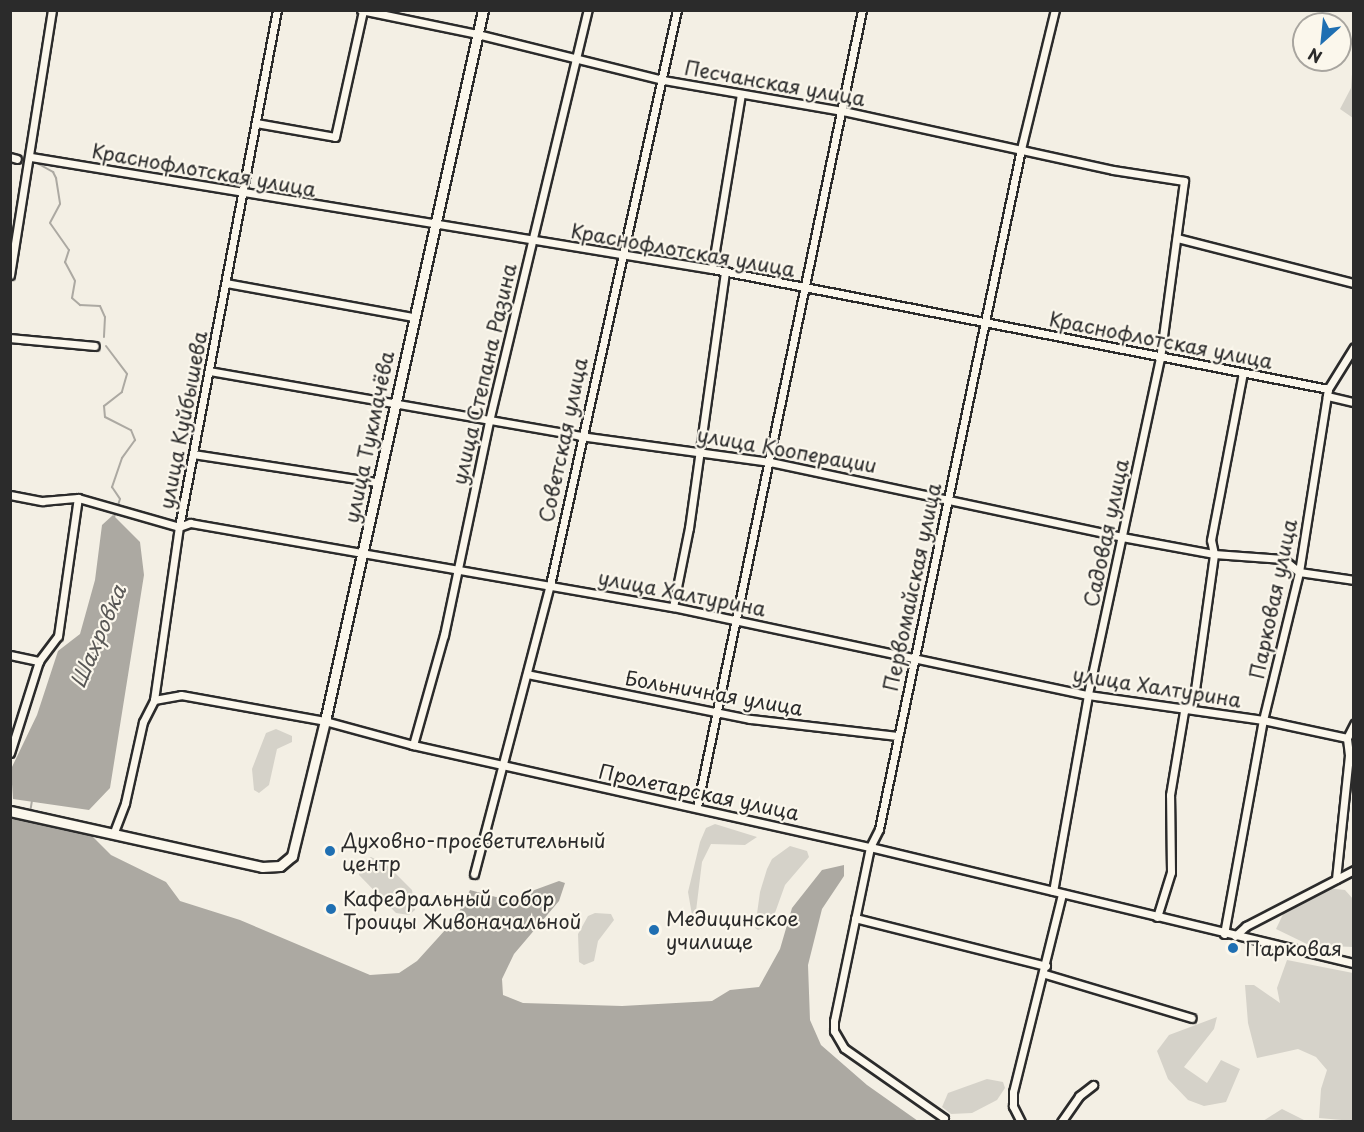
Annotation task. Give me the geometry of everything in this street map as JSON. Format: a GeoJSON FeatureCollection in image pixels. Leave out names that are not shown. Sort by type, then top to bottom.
{"type":"FeatureCollection","features":[{"type":"Feature","properties":{"kind":"street"},"geometry":{"type":"LineString","coordinates":[[10,275],[31,157],[52,10]]}},
{"type":"Feature","properties":{"kind":"street","name":"улица Куйбышева"},"geometry":{"type":"LineString","coordinates":[[114,832],[125,803],[143,722],[154,700],[179,527],[277,10]]}},
{"type":"Feature","properties":{"kind":"street","name":"улица Тукмачёва"},"geometry":{"type":"LineString","coordinates":[[114,832],[262,867],[280,866],[294,850],[326,721],[394,403],[437,225],[483,10]]}},
{"type":"Feature","properties":{"kind":"street","name":"улица Степана Разина"},"geometry":{"type":"LineString","coordinates":[[413,745],[459,569],[489,421],[588,10]]}},
{"type":"Feature","properties":{"kind":"street","name":"Советская улица"},"geometry":{"type":"LineString","coordinates":[[474,874],[550,585],[580,436],[663,80],[677,10]]}},
{"type":"Feature","properties":{"kind":"street"},"geometry":{"type":"LineString","coordinates":[[697,807],[843,111],[862,10]]}},
{"type":"Feature","properties":{"kind":"street","name":"Первомайская улица"},"geometry":{"type":"LineString","coordinates":[[944,1118],[856,1058],[837,1038],[834,1021],[870,847],[879,829],[913,660],[987,322],[1021,149],[1055,10]]}},
{"type":"Feature","properties":{"kind":"street"},"geometry":{"type":"LineString","coordinates":[[256,123],[335,137],[362,11]]}},
{"type":"Feature","properties":{"kind":"street","name":"Песчанская улица"},"geometry":{"type":"LineString","coordinates":[[362,11],[477,34],[663,80],[843,111],[1184,181]]}},
{"type":"Feature","properties":{"kind":"street"},"geometry":{"type":"LineString","coordinates":[[712,269],[741,94]]}},
{"type":"Feature","properties":{"kind":"street","name":"Краснофлотская улица"},"geometry":{"type":"LineString","coordinates":[[31,157],[621,256],[712,269],[1243,373],[1327,392],[1353,402]]}},
{"type":"Feature","properties":{"kind":"street","name":"Садовая улица"},"geometry":{"type":"LineString","coordinates":[[1053,891],[1088,695],[1160,358],[1184,181]]}},
{"type":"Feature","properties":{"kind":"street"},"geometry":{"type":"LineString","coordinates":[[1177,238],[1353,283]]}},
{"type":"Feature","properties":{"kind":"street"},"geometry":{"type":"LineString","coordinates":[[673,607],[725,272]]}},
{"type":"Feature","properties":{"kind":"street"},"geometry":{"type":"LineString","coordinates":[[226,283],[413,317]]}},
{"type":"Feature","properties":{"kind":"street"},"geometry":{"type":"LineString","coordinates":[[10,338],[95,346]]}},
{"type":"Feature","properties":{"kind":"street","name":"Парковая улица"},"geometry":{"type":"LineString","coordinates":[[1224,934],[1263,720],[1299,572],[1327,392],[1353,347]]}},
{"type":"Feature","properties":{"kind":"street","name":"улица Кооперации"},"geometry":{"type":"LineString","coordinates":[[209,371],[580,436],[770,462],[948,497],[1122,537],[1214,554],[1283,560],[1299,572],[1353,580]]}},
{"type":"Feature","properties":{"kind":"street"},"geometry":{"type":"LineString","coordinates":[[1157,917],[1171,872],[1170,795],[1184,711],[1193,704],[1214,554],[1211,540],[1243,373]]}},
{"type":"Feature","properties":{"kind":"street"},"geometry":{"type":"LineString","coordinates":[[193,454],[377,482]]}},
{"type":"Feature","properties":{"kind":"street","name":"улица Халтурина"},"geometry":{"type":"LineString","coordinates":[[10,495],[42,501],[78,498],[123,509],[179,527],[190,523],[673,607],[736,619],[913,660],[1088,695],[1184,711],[1263,720],[1347,738]]}},
{"type":"Feature","properties":{"kind":"street"},"geometry":{"type":"LineString","coordinates":[[10,753],[39,661],[58,636],[78,498]]}},
{"type":"Feature","properties":{"kind":"street"},"geometry":{"type":"LineString","coordinates":[[10,655],[39,661]]}},
{"type":"Feature","properties":{"kind":"street","name":"Больничная улица"},"geometry":{"type":"LineString","coordinates":[[527,674],[717,714],[898,736]]}},
{"type":"Feature","properties":{"kind":"street","name":"Пролетарская улица"},"geometry":{"type":"LineString","coordinates":[[154,700],[181,695],[326,721],[413,745],[870,847],[1224,934],[1353,963]]}},
{"type":"Feature","properties":{"kind":"street"},"geometry":{"type":"LineString","coordinates":[[1336,879],[1349,755],[1347,738],[1353,724]]}},
{"type":"Feature","properties":{"kind":"street"},"geometry":{"type":"LineString","coordinates":[[10,811],[114,832]]}},
{"type":"Feature","properties":{"kind":"street"},"geometry":{"type":"LineString","coordinates":[[1235,936],[1246,926],[1353,870]]}},
{"type":"Feature","properties":{"kind":"street"},"geometry":{"type":"LineString","coordinates":[[1022,1122],[1013,1106],[1013,1092],[1046,970],[1062,894]]}},
{"type":"Feature","properties":{"kind":"street"},"geometry":{"type":"LineString","coordinates":[[855,918],[1046,970],[1192,1018]]}},
{"type":"Feature","properties":{"kind":"street"},"geometry":{"type":"LineString","coordinates":[[1061,1122],[1079,1096],[1093,1085]]}},
{"type":"Feature","properties":{"kind":"shaded area"},"geometry":{"type":"Polygon","coordinates":[[[1353,60],[1354,118],[1340,109],[1351,88],[1353,60]]]}},
{"type":"Feature","properties":{"kind":"shaded area"},"geometry":{"type":"Polygon","coordinates":[[[276,729],[292,736],[292,742],[277,749],[269,785],[259,793],[254,790],[252,769],[266,733],[276,729]]]}},
{"type":"Feature","properties":{"kind":"shaded area"},"geometry":{"type":"Polygon","coordinates":[[[715,824],[757,837],[745,845],[711,844],[702,862],[696,911],[692,915],[688,892],[700,842],[706,828],[715,824]]]}},
{"type":"Feature","properties":{"kind":"shaded area"},"geometry":{"type":"Polygon","coordinates":[[[790,846],[807,851],[809,857],[785,885],[771,924],[758,930],[755,928],[760,892],[767,869],[772,859],[790,846]]]}},
{"type":"Feature","properties":{"kind":"shaded area"},"geometry":{"type":"Polygon","coordinates":[[[371,857],[387,865],[412,890],[415,910],[409,915],[396,913],[359,875],[362,862],[371,857]]]}},
{"type":"Feature","properties":{"kind":"shaded area"},"geometry":{"type":"Polygon","coordinates":[[[1327,888],[1345,890],[1353,899],[1353,947],[1309,945],[1276,929],[1286,908],[1327,888]]]}},
{"type":"Feature","properties":{"kind":"shaded area"},"geometry":{"type":"Polygon","coordinates":[[[595,913],[611,914],[614,920],[598,941],[594,961],[584,965],[579,962],[578,934],[588,916],[595,913]]]}},
{"type":"Feature","properties":{"kind":"shaded area"},"geometry":{"type":"Polygon","coordinates":[[[1287,960],[1353,973],[1353,1121],[1319,1118],[1321,1089],[1327,1070],[1316,1057],[1298,1049],[1257,1058],[1248,1023],[1245,985],[1254,985],[1280,1003],[1277,988],[1287,960]]]}},
{"type":"Feature","properties":{"kind":"shaded area"},"geometry":{"type":"Polygon","coordinates":[[[1217,1017],[1214,1029],[1184,1067],[1207,1083],[1221,1060],[1240,1069],[1226,1102],[1204,1106],[1188,1100],[1168,1079],[1157,1051],[1169,1035],[1217,1017]]]}},
{"type":"Feature","properties":{"kind":"shaded area"},"geometry":{"type":"Polygon","coordinates":[[[987,1079],[1003,1082],[1005,1088],[997,1100],[972,1113],[951,1114],[942,1107],[948,1093],[987,1079]]]}},
{"type":"Feature","properties":{"kind":"shaded area"},"geometry":{"type":"Polygon","coordinates":[[[1282,1109],[1306,1121],[1263,1121],[1282,1109]]]}},
{"type":"Feature","properties":{"kind":"water"},"geometry":{"type":"Polygon","coordinates":[[[113,515],[140,542],[144,575],[110,788],[89,810],[13,799],[11,769],[37,715],[58,651],[80,634],[95,580],[102,525],[113,515]]]}},
{"type":"Feature","properties":{"kind":"water"},"geometry":{"type":"Polygon","coordinates":[[[10,817],[90,834],[111,855],[166,882],[180,901],[240,920],[370,975],[399,973],[417,961],[456,918],[470,890],[507,900],[559,881],[565,883],[559,901],[514,954],[502,979],[503,995],[523,1003],[622,1006],[712,1001],[730,990],[759,987],[780,949],[792,908],[822,870],[844,865],[844,876],[822,909],[808,965],[810,1020],[821,1045],[867,1085],[918,1121],[11,1121],[10,817]]]}},
{"type":"Feature","properties":{"kind":"waterway","name":"Шахровка"},"geometry":{"type":"LineString","coordinates":[[10,152],[20,156]]}},
{"type":"Feature","properties":{"kind":"waterway","name":"Шахровка"},"geometry":{"type":"LineString","coordinates":[[35,162],[53,172],[56,178],[60,204],[50,223],[69,250],[65,262],[75,281],[72,298],[80,305],[100,306],[105,317],[104,337]]}},
{"type":"Feature","properties":{"kind":"waterway","name":"Шахровка"},"geometry":{"type":"LineString","coordinates":[[106,346],[127,374],[122,392],[104,406],[105,417],[131,430],[135,440],[122,458],[112,487],[120,499],[114,518]]}},
{"type":"Feature","properties":{"kind":"waterway","name":"Шахровка"},"geometry":{"type":"LineString","coordinates":[[30,813],[32,801]]}},
{"type":"Feature","properties":{"kind":"place","name":"Духовно-просветительный центр"},"geometry":{"type":"Point","coordinates":[330,851]}},
{"type":"Feature","properties":{"kind":"place","name":"Кафедральный собор Троицы Живоначальной"},"geometry":{"type":"Point","coordinates":[331,909]}},
{"type":"Feature","properties":{"kind":"place","name":"Медицинское училище"},"geometry":{"type":"Point","coordinates":[654,930]}},
{"type":"Feature","properties":{"kind":"place","name":"Парковая"},"geometry":{"type":"Point","coordinates":[1233,948]}}]}
